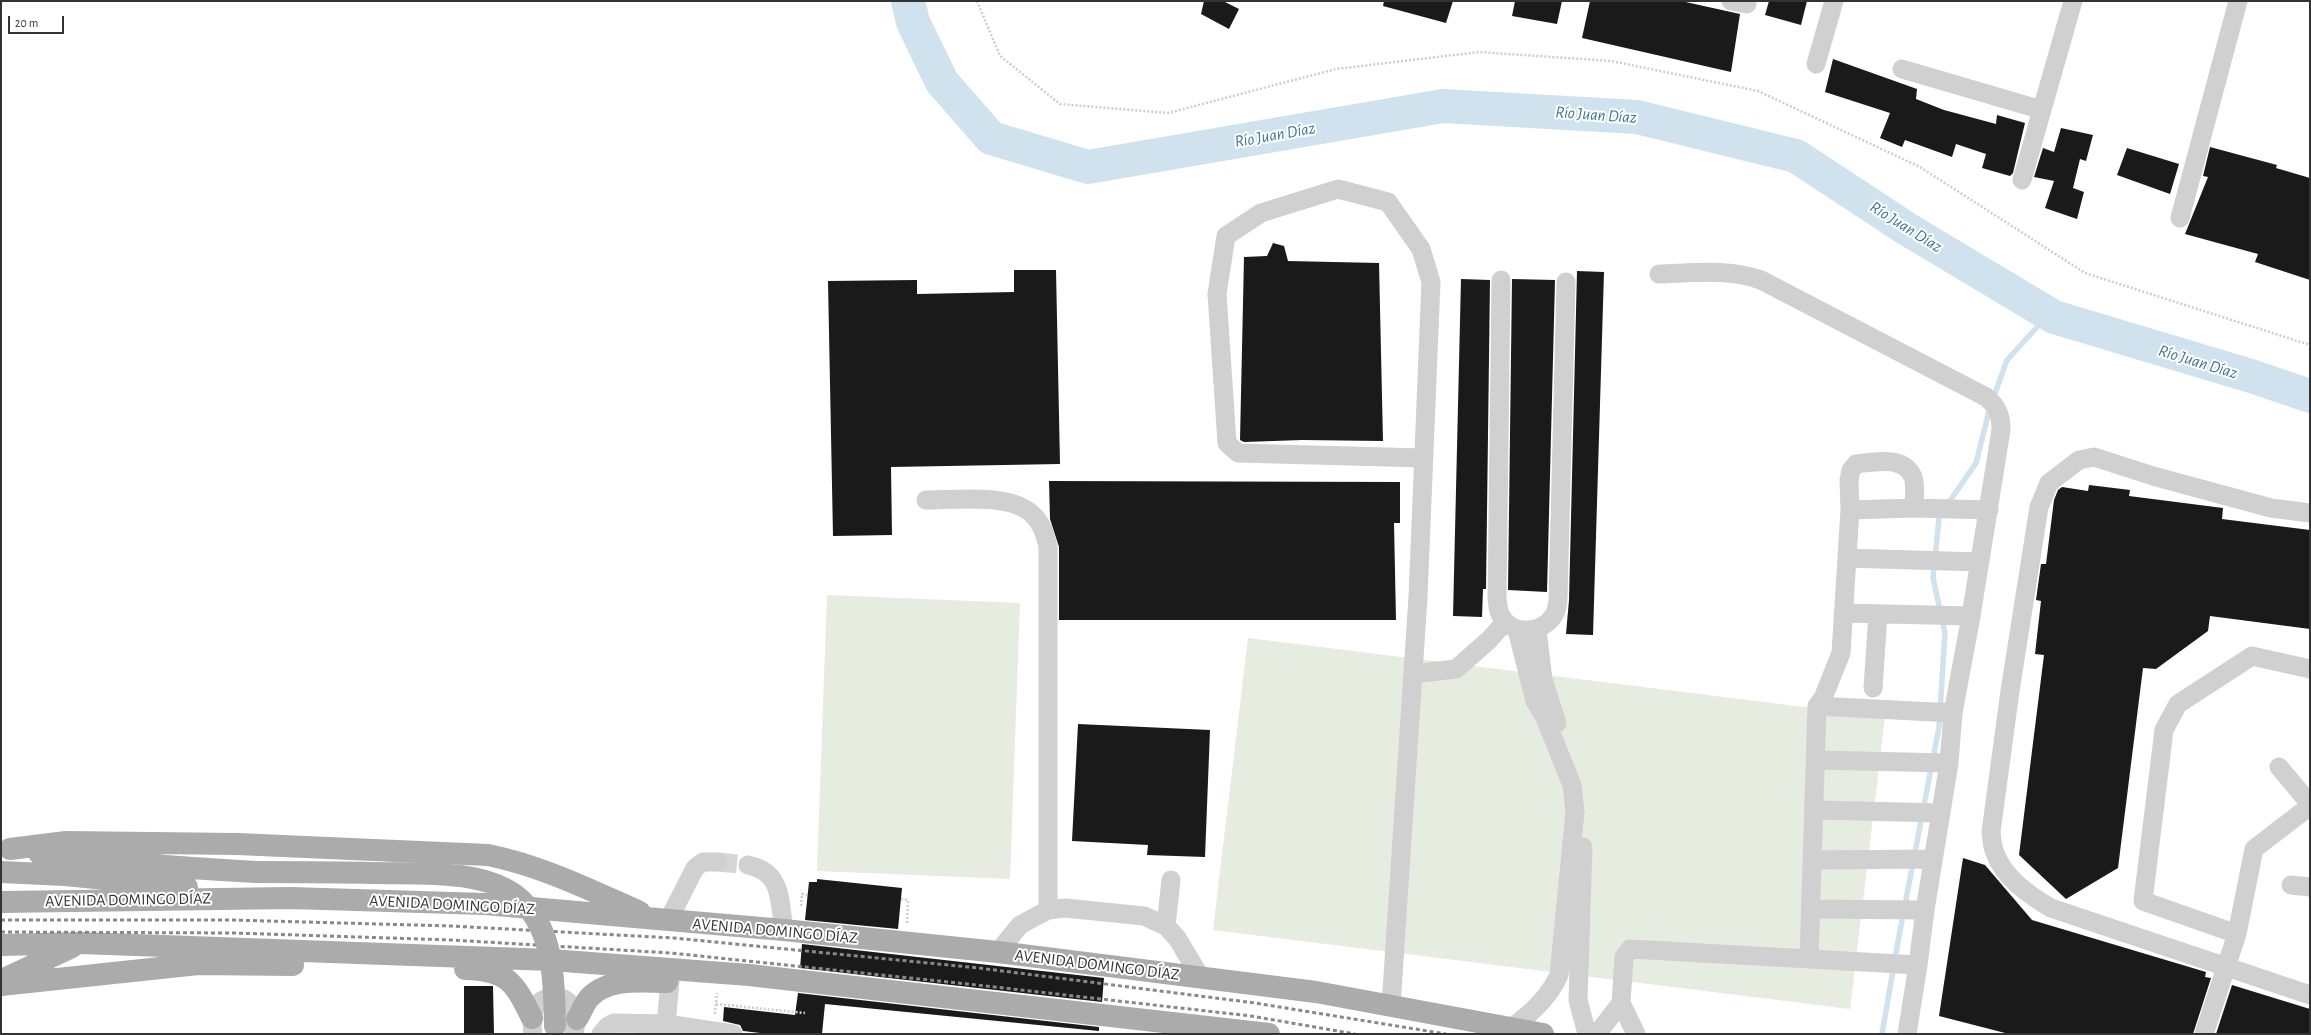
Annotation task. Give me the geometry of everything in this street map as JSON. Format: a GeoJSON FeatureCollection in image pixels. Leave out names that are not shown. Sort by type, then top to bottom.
{"type":"FeatureCollection","features":[{"type":"Feature","properties":{"kind":"main road"},"geometry":{"type":"LineString","coordinates":[[5,848],[66,842],[237,844],[488,855],[520,861],[548,871],[662,920]]}},
{"type":"Feature","properties":{"kind":"main road"},"geometry":{"type":"LineString","coordinates":[[5,848],[84,860],[256,872],[448,874],[494,884],[521,900],[540,928],[550,954],[565,1028]]}},
{"type":"Feature","properties":{"kind":"main road"},"geometry":{"type":"LineString","coordinates":[[1,872],[65,875],[291,898]]}},
{"type":"Feature","properties":{"kind":"main road","name":"AVENIDA DOMINGO DÍAZ"},"geometry":{"type":"LineString","coordinates":[[1,902],[291,898],[478,904],[784,930],[998,952],[1316,992],[1543,1034]]}},
{"type":"Feature","properties":{"kind":"main road"},"geometry":{"type":"LineString","coordinates":[[1,945],[80,943],[543,959],[749,975],[1269,1034]]}},
{"type":"Feature","properties":{"kind":"main road"},"geometry":{"type":"LineString","coordinates":[[1,981],[80,943]]}},
{"type":"Feature","properties":{"kind":"main road"},"geometry":{"type":"LineString","coordinates":[[1,985],[198,964],[391,966],[484,969],[502,975],[513,985],[532,1026]]}},
{"type":"Feature","properties":{"kind":"main road"},"geometry":{"type":"LineString","coordinates":[[565,1028],[589,998],[602,988],[616,983],[670,982],[699,984],[749,975]]}},
{"type":"Feature","properties":{"kind":"street"},"geometry":{"type":"LineString","coordinates":[[1816,64],[1834,1]]}},
{"type":"Feature","properties":{"kind":"street"},"geometry":{"type":"LineString","coordinates":[[2022,180],[2073,1]]}},
{"type":"Feature","properties":{"kind":"street"},"geometry":{"type":"LineString","coordinates":[[2180,218],[2238,1]]}},
{"type":"Feature","properties":{"kind":"street"},"geometry":{"type":"LineString","coordinates":[[1902,69],[2042,110]]}},
{"type":"Feature","properties":{"kind":"street"},"geometry":{"type":"LineString","coordinates":[[1391,1006],[1413,674],[1424,458],[1431,282],[1421,249],[1388,202],[1338,189],[1261,213],[1226,236],[1217,294],[1227,443],[1238,453],[1424,458]]}},
{"type":"Feature","properties":{"kind":"street"},"geometry":{"type":"LineString","coordinates":[[1659,274],[1729,272],[1748,275],[1761,280],[1986,398],[1994,404],[2000,412],[2001,426],[1989,510],[1953,713],[1949,763],[1925,910],[1907,1034]]}},
{"type":"Feature","properties":{"kind":"street"},"geometry":{"type":"LineString","coordinates":[[1501,280],[1497,599],[1500,614],[1511,626],[1535,701],[1545,718],[1572,785],[1575,812],[1559,975],[1553,988],[1536,1007],[1511,1028]]}},
{"type":"Feature","properties":{"kind":"street"},"geometry":{"type":"LineString","coordinates":[[1413,674],[1456,669],[1489,640],[1511,626],[1537,630],[1546,624],[1555,614],[1558,600],[1566,282]]}},
{"type":"Feature","properties":{"kind":"street"},"geometry":{"type":"LineString","coordinates":[[2310,513],[2271,508],[2153,476],[2094,457],[2078,460],[2049,483],[2039,506],[2010,691],[1991,832],[1994,853],[2025,893],[2050,908],[2310,995]]}},
{"type":"Feature","properties":{"kind":"street"},"geometry":{"type":"LineString","coordinates":[[1809,959],[1815,810],[1817,706],[1823,698],[1841,653],[1850,510],[1849,480],[1851,470],[1856,464],[1892,461],[1908,470],[1913,478],[1914,508]]}},
{"type":"Feature","properties":{"kind":"street"},"geometry":{"type":"LineString","coordinates":[[926,500],[1004,501],[1018,505],[1032,513],[1043,527],[1048,547],[1048,910]]}},
{"type":"Feature","properties":{"kind":"street"},"geometry":{"type":"LineString","coordinates":[[1850,510],[1914,508],[1989,510]]}},
{"type":"Feature","properties":{"kind":"street"},"geometry":{"type":"LineString","coordinates":[[1847,558],[1980,562]]}},
{"type":"Feature","properties":{"kind":"street"},"geometry":{"type":"LineString","coordinates":[[1843,613],[1971,616]]}},
{"type":"Feature","properties":{"kind":"street"},"geometry":{"type":"LineString","coordinates":[[1873,688],[1878,614]]}},
{"type":"Feature","properties":{"kind":"street"},"geometry":{"type":"LineString","coordinates":[[1537,630],[1543,680],[1560,732],[1585,796],[1578,1000],[1587,1034]]}},
{"type":"Feature","properties":{"kind":"street"},"geometry":{"type":"LineString","coordinates":[[2237,934],[2143,901],[2164,730],[2178,704],[2252,656],[2309,675]]}},
{"type":"Feature","properties":{"kind":"street"},"geometry":{"type":"LineString","coordinates":[[1817,706],[1953,713]]}},
{"type":"Feature","properties":{"kind":"street"},"geometry":{"type":"LineString","coordinates":[[1816,760],[1949,763]]}},
{"type":"Feature","properties":{"kind":"street"},"geometry":{"type":"LineString","coordinates":[[2204,1034],[2237,934],[2254,849],[2310,805],[2279,767]]}},
{"type":"Feature","properties":{"kind":"street"},"geometry":{"type":"LineString","coordinates":[[1815,810],[1941,813]]}},
{"type":"Feature","properties":{"kind":"street"},"geometry":{"type":"LineString","coordinates":[[1813,860],[1933,859]]}},
{"type":"Feature","properties":{"kind":"street"},"geometry":{"type":"LineString","coordinates":[[662,920],[695,868],[703,862],[718,862]]}},
{"type":"Feature","properties":{"kind":"street"},"geometry":{"type":"LineString","coordinates":[[748,865],[762,868],[770,874],[777,885],[784,930]]}},
{"type":"Feature","properties":{"kind":"street"},"geometry":{"type":"LineString","coordinates":[[1166,926],[1171,880]]}},
{"type":"Feature","properties":{"kind":"street"},"geometry":{"type":"LineString","coordinates":[[2291,885],[2310,887]]}},
{"type":"Feature","properties":{"kind":"street"},"geometry":{"type":"LineString","coordinates":[[998,952],[1020,925],[1048,910],[1065,908],[1144,916],[1166,926],[1177,938],[1200,978]]}},
{"type":"Feature","properties":{"kind":"street"},"geometry":{"type":"LineString","coordinates":[[1811,909],[1925,910]]}},
{"type":"Feature","properties":{"kind":"street"},"geometry":{"type":"LineString","coordinates":[[1636,1034],[1621,1003],[1624,957],[1630,949],[1918,965]]}},
{"type":"Feature","properties":{"kind":"street"},"geometry":{"type":"LineString","coordinates":[[666,1024],[670,982]]}},
{"type":"Feature","properties":{"kind":"street"},"geometry":{"type":"LineString","coordinates":[[532,1026],[536,1006],[540,1001],[552,997],[560,997],[572,1005],[565,1028]]}},
{"type":"Feature","properties":{"kind":"street"},"geometry":{"type":"LineString","coordinates":[[1598,1034],[1621,1003]]}},
{"type":"Feature","properties":{"kind":"street"},"geometry":{"type":"LineString","coordinates":[[601,1034],[608,1026],[614,1023],[666,1024],[733,1034]]}},
{"type":"Feature","properties":{"kind":"path"},"geometry":{"type":"LineString","coordinates":[[977,1],[1000,56],[1060,104],[1168,112],[1336,69],[1479,52],[1611,61],[1758,91],[1920,167],[2084,273],[2310,345]]}},
{"type":"Feature","properties":{"kind":"path"},"geometry":{"type":"LineString","coordinates":[[900,899],[908,900]]}},
{"type":"Feature","properties":{"kind":"path"},"geometry":{"type":"LineString","coordinates":[[715,1019],[718,980]]}},
{"type":"Feature","properties":{"kind":"path"},"geometry":{"type":"LineString","coordinates":[[716,1004],[805,1013]]}},
{"type":"Feature","properties":{"kind":"shaded area"},"geometry":{"type":"Polygon","coordinates":[[[827,595],[1020,603],[1010,879],[817,871],[827,595]]]}},
{"type":"Feature","properties":{"kind":"shaded area"},"geometry":{"type":"Polygon","coordinates":[[[1248,638],[1885,717],[1850,1009],[1213,930],[1248,638]]]}},
{"type":"Feature","properties":{"kind":"building"},"geometry":{"type":"Polygon","coordinates":[[[1204,1],[1223,1],[1239,9],[1229,29],[1201,14],[1204,1]]]}},
{"type":"Feature","properties":{"kind":"building"},"geometry":{"type":"Polygon","coordinates":[[[1384,1],[1453,1],[1446,23],[1383,6],[1384,1]]]}},
{"type":"Feature","properties":{"kind":"building"},"geometry":{"type":"Polygon","coordinates":[[[1515,1],[1562,1],[1557,24],[1512,16],[1515,1]]]}},
{"type":"Feature","properties":{"kind":"building"},"geometry":{"type":"Polygon","coordinates":[[[1590,1],[1681,1],[1740,14],[1731,72],[1582,38],[1590,1]]]}},
{"type":"Feature","properties":{"kind":"building"},"geometry":{"type":"Polygon","coordinates":[[[1769,1],[1807,1],[1801,25],[1765,15],[1769,1]]]}},
{"type":"Feature","properties":{"kind":"building"},"geometry":{"type":"Polygon","coordinates":[[[1833,59],[1917,89],[1916,99],[1944,110],[1996,124],[1997,115],[2025,123],[2013,173],[2010,176],[1982,168],[1986,154],[1956,144],[1952,157],[1905,140],[1902,147],[1880,138],[1890,113],[1825,92],[1833,59]]]}},
{"type":"Feature","properties":{"kind":"building"},"geometry":{"type":"Polygon","coordinates":[[[2061,128],[2093,135],[2086,161],[2080,159],[2073,188],[2084,192],[2077,219],[2045,208],[2054,181],[2034,177],[2043,148],[2054,152],[2061,128]]]}},
{"type":"Feature","properties":{"kind":"building"},"geometry":{"type":"Polygon","coordinates":[[[2210,147],[2277,165],[2276,168],[2310,178],[2310,280],[2255,262],[2258,254],[2185,234],[2208,177],[2203,176],[2210,147]]]}},
{"type":"Feature","properties":{"kind":"building"},"geometry":{"type":"Polygon","coordinates":[[[2127,148],[2179,164],[2170,194],[2117,175],[2127,148]]]}},
{"type":"Feature","properties":{"kind":"building"},"geometry":{"type":"Polygon","coordinates":[[[1273,243],[1284,246],[1288,261],[1379,263],[1383,441],[1302,440],[1244,442],[1240,440],[1244,257],[1267,256],[1273,243]]]}},
{"type":"Feature","properties":{"kind":"building"},"geometry":{"type":"Polygon","coordinates":[[[1014,270],[1056,270],[1060,464],[891,467],[892,535],[833,536],[828,281],[917,280],[917,294],[1014,292],[1014,270]]]}},
{"type":"Feature","properties":{"kind":"building"},"geometry":{"type":"Polygon","coordinates":[[[1577,271],[1604,272],[1593,635],[1566,634],[1569,600],[1577,271]]]}},
{"type":"Feature","properties":{"kind":"building"},"geometry":{"type":"Polygon","coordinates":[[[1461,279],[1490,280],[1486,589],[1483,589],[1482,617],[1453,616],[1461,279]]]}},
{"type":"Feature","properties":{"kind":"building"},"geometry":{"type":"Polygon","coordinates":[[[1512,279],[1555,280],[1547,592],[1508,590],[1512,279]]]}},
{"type":"Feature","properties":{"kind":"building"},"geometry":{"type":"Polygon","coordinates":[[[1049,481],[1400,482],[1400,523],[1394,523],[1396,620],[1059,620],[1059,547],[1050,519],[1049,481]]]}},
{"type":"Feature","properties":{"kind":"building"},"geometry":{"type":"Polygon","coordinates":[[[2089,485],[2130,490],[2129,496],[2223,508],[2222,519],[2310,530],[2310,629],[2210,616],[2208,631],[2156,669],[2143,668],[2118,868],[2066,899],[2019,855],[2044,655],[2035,654],[2041,601],[2036,600],[2041,564],[2046,564],[2054,500],[2058,490],[2062,487],[2088,491],[2089,485]]]}},
{"type":"Feature","properties":{"kind":"building"},"geometry":{"type":"Polygon","coordinates":[[[1078,724],[1210,730],[1205,857],[1147,855],[1148,845],[1072,841],[1078,724]]]}},
{"type":"Feature","properties":{"kind":"building"},"geometry":{"type":"Polygon","coordinates":[[[1963,858],[1985,865],[2032,920],[2206,972],[2205,977],[2211,978],[2193,1034],[2009,1034],[1939,1016],[1963,858]]]}},
{"type":"Feature","properties":{"kind":"building"},"geometry":{"type":"Polygon","coordinates":[[[817,879],[902,888],[898,929],[805,920],[809,882],[817,882],[817,879]]]}},
{"type":"Feature","properties":{"kind":"building"},"geometry":{"type":"Polygon","coordinates":[[[802,944],[1104,978],[1102,1002],[800,968],[802,944]]]}},
{"type":"Feature","properties":{"kind":"building"},"geometry":{"type":"Polygon","coordinates":[[[2232,985],[2310,1009],[2310,1034],[2216,1034],[2232,985]]]}},
{"type":"Feature","properties":{"kind":"building"},"geometry":{"type":"Polygon","coordinates":[[[464,986],[493,986],[494,1034],[464,1034],[464,986]]]}},
{"type":"Feature","properties":{"kind":"building"},"geometry":{"type":"Polygon","coordinates":[[[798,993],[1099,1027],[1099,1031],[825,1004],[822,1034],[769,1034],[743,1031],[740,1025],[723,1021],[724,1007],[795,1015],[798,993]]]}},
{"type":"Feature","properties":{"kind":"waterway","name":"Río Juan Díaz"},"geometry":{"type":"LineString","coordinates":[[908,1],[913,22],[942,82],[991,138],[1088,167],[1443,106],[1637,117],[1796,156],[1907,229],[2054,317],[2251,376],[2310,396]]}},
{"type":"Feature","properties":{"kind":"waterway"},"geometry":{"type":"LineString","coordinates":[[1993,399],[2007,360],[2049,314]]}},
{"type":"Feature","properties":{"kind":"waterway"},"geometry":{"type":"LineString","coordinates":[[1947,505],[1976,463],[1990,407]]}},
{"type":"Feature","properties":{"kind":"waterway"},"geometry":{"type":"LineString","coordinates":[[1882,1034],[1939,727],[1945,633],[1933,578],[1939,518],[1942,513]]}},
{"type":"Feature","properties":{"kind":"tunnel"},"geometry":{"type":"LineString","coordinates":[[718,862],[748,865]]}},
{"type":"Feature","properties":{"kind":"railway"},"geometry":{"type":"LineString","coordinates":[[1,920],[232,920],[451,926],[674,938],[979,968],[1255,1003],[1446,1034]]}},
{"type":"Feature","properties":{"kind":"railway"},"geometry":{"type":"LineString","coordinates":[[1,932],[234,933],[452,940],[671,953],[977,985],[1251,1016],[1355,1034]]}}]}
